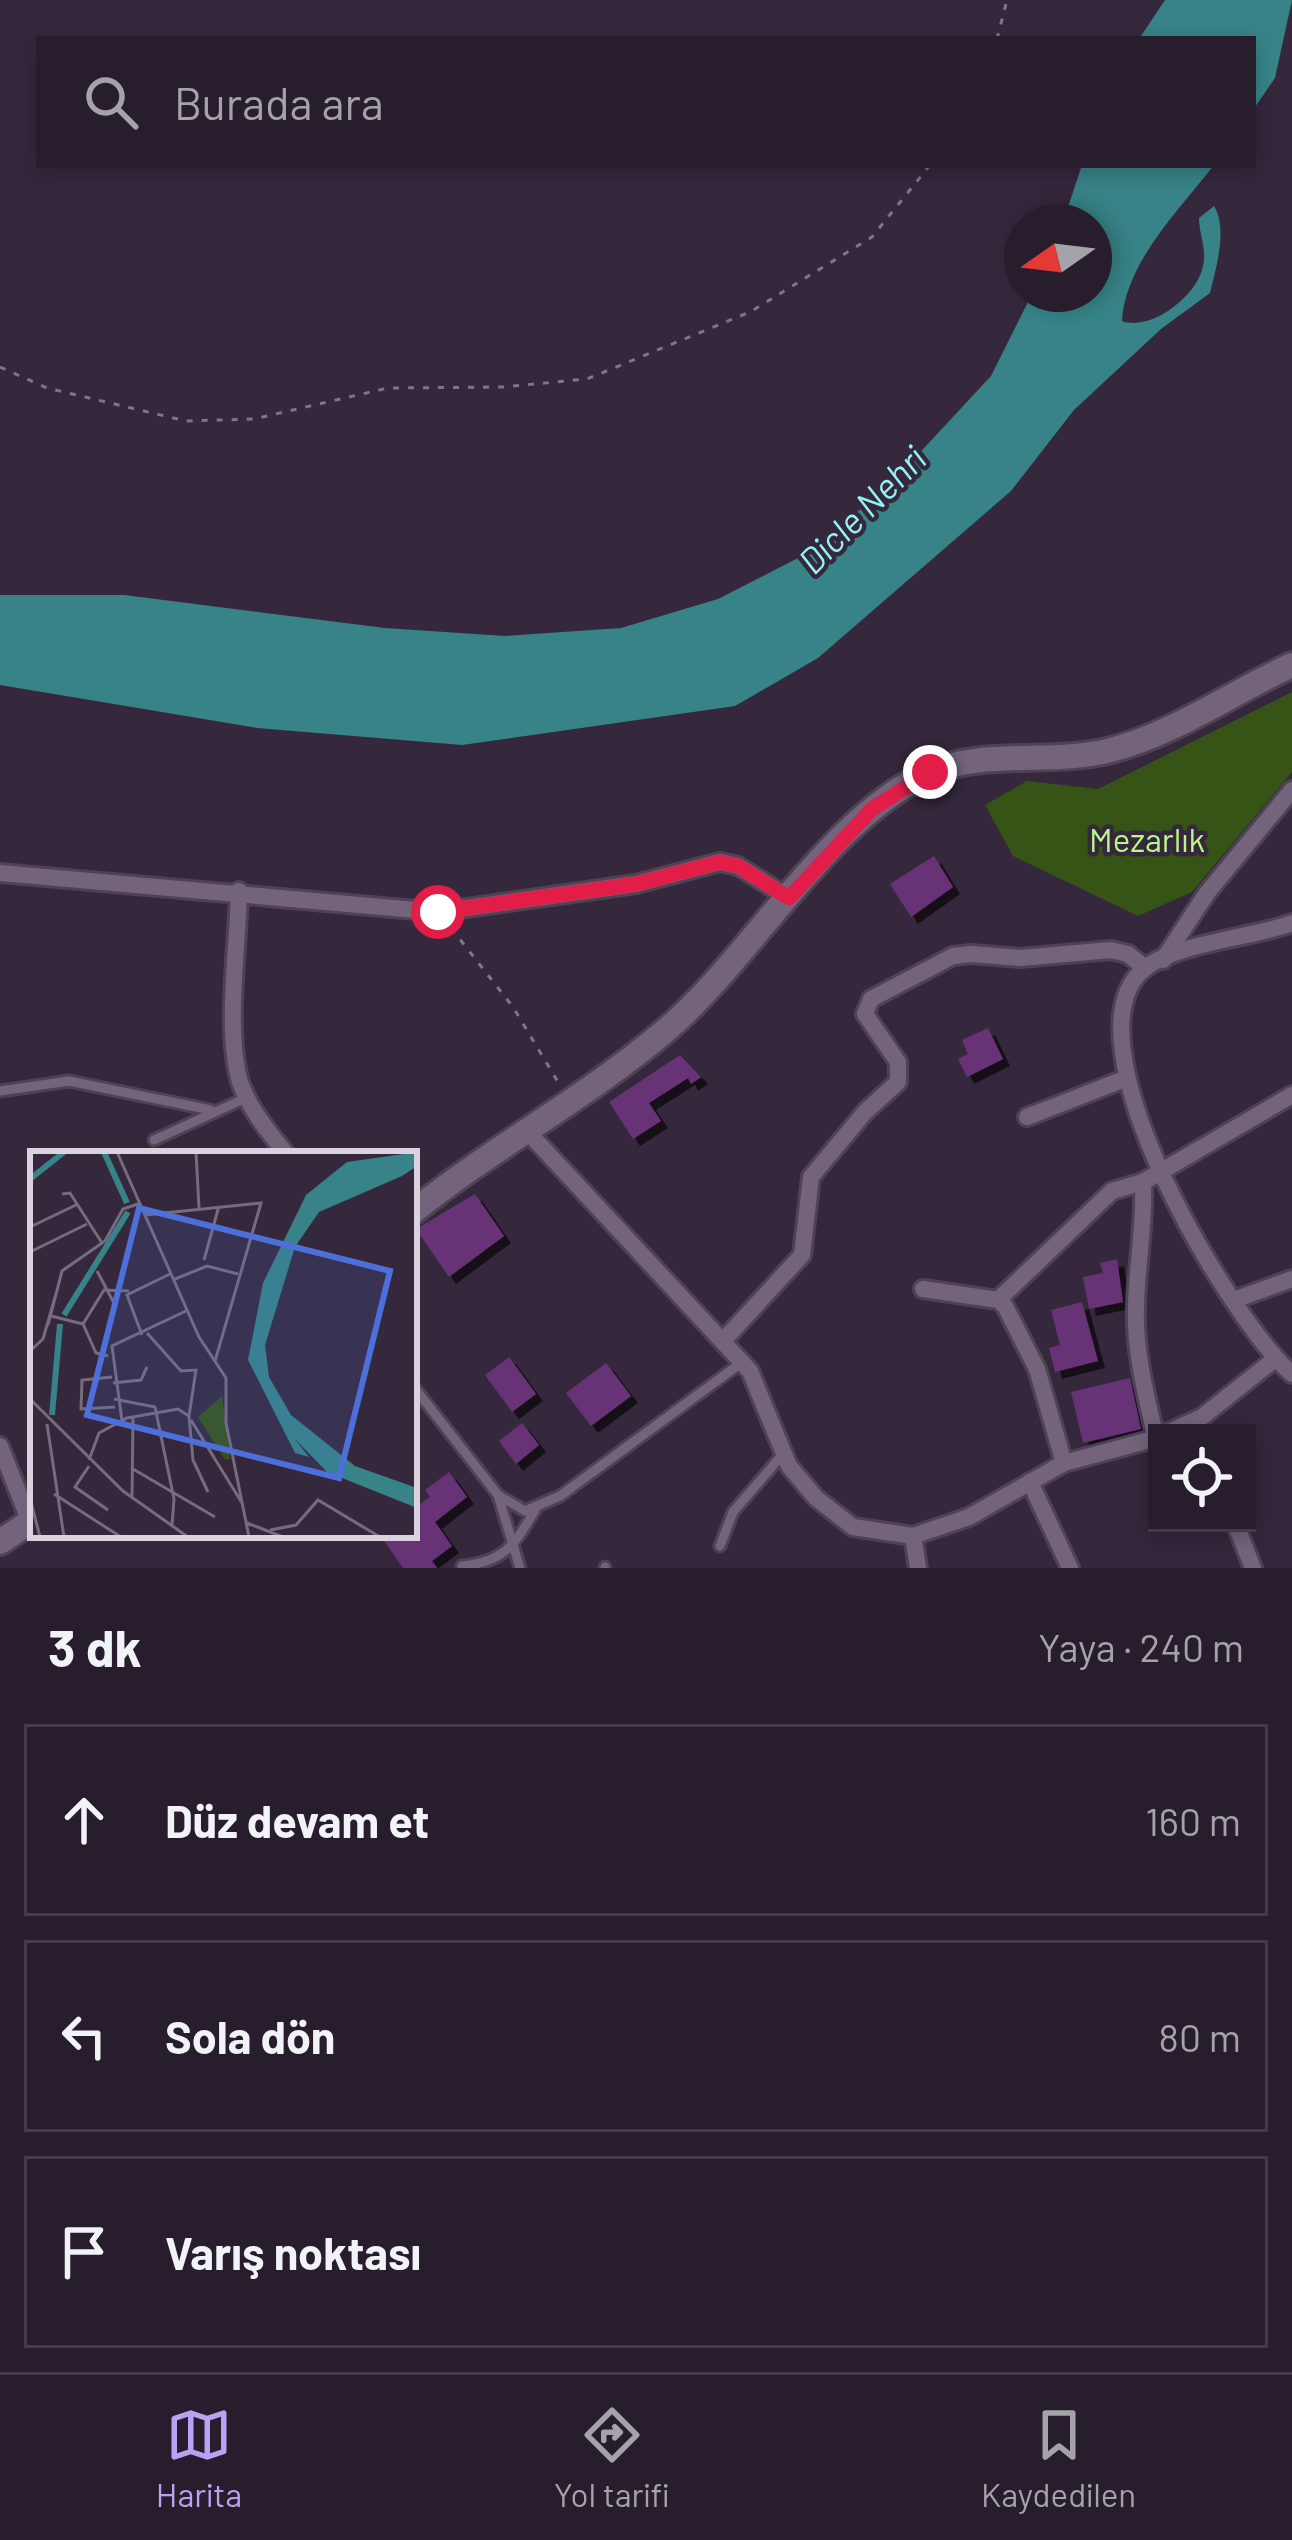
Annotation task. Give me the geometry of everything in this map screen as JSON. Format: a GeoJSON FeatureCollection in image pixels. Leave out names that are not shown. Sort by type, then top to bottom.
{"type":"FeatureCollection","features":[{"type":"Feature","properties":{"kind":"street"},"geometry":{"type":"LineString","coordinates":[[417,1209],[478,1160],[572,1105],[669,1028],[872,809],[930,772],[963,763],[1047,760],[1122,747],[1292,665]]}},
{"type":"Feature","properties":{"kind":"street"},"geometry":{"type":"LineString","coordinates":[[1292,790],[1125,993],[1120,1046],[1162,1171],[1234,1300],[1275,1359],[1292,1373]]}},
{"type":"Feature","properties":{"kind":"street"},"geometry":{"type":"LineString","coordinates":[[0,873],[438,912],[636,884],[720,862],[738,866],[789,898]]}},
{"type":"Feature","properties":{"kind":"street"},"geometry":{"type":"LineString","coordinates":[[239,891],[235,1054],[248,1097],[284,1151]]}},
{"type":"Feature","properties":{"kind":"street"},"geometry":{"type":"LineString","coordinates":[[723,1341],[802,1255],[812,1177],[865,1112],[898,1082],[898,1062],[865,1014],[871,998],[952,956],[1020,958],[1111,950],[1153,964],[1292,923]]}},
{"type":"Feature","properties":{"kind":"street"},"geometry":{"type":"LineString","coordinates":[[1028,1117],[1127,1078]]}},
{"type":"Feature","properties":{"kind":"street"},"geometry":{"type":"LineString","coordinates":[[998,1300],[1112,1191],[1144,1182],[1292,1095]]}},
{"type":"Feature","properties":{"kind":"street"},"geometry":{"type":"LineString","coordinates":[[526,1131],[742,1362],[761,1389],[783,1454],[816,1498],[853,1527],[913,1536],[969,1517],[1064,1463],[1148,1440]]}},
{"type":"Feature","properties":{"kind":"street"},"geometry":{"type":"LineString","coordinates":[[1144,1182],[1146,1236],[1136,1306],[1141,1368],[1153,1424]]}},
{"type":"Feature","properties":{"kind":"street"},"geometry":{"type":"LineString","coordinates":[[1234,1300],[1292,1279]]}},
{"type":"Feature","properties":{"kind":"street"},"geometry":{"type":"LineString","coordinates":[[923,1288],[998,1300],[1020,1326],[1064,1463]]}},
{"type":"Feature","properties":{"kind":"street"},"geometry":{"type":"LineString","coordinates":[[1205,1424],[1275,1359]]}},
{"type":"Feature","properties":{"kind":"street"},"geometry":{"type":"LineString","coordinates":[[0,1446],[30,1516]]}},
{"type":"Feature","properties":{"kind":"street"},"geometry":{"type":"LineString","coordinates":[[1030,1482],[1070,1568]]}},
{"type":"Feature","properties":{"kind":"street"},"geometry":{"type":"LineString","coordinates":[[0,1542],[30,1522]]}},
{"type":"Feature","properties":{"kind":"street"},"geometry":{"type":"LineString","coordinates":[[1239,1532],[1253,1568]]}},
{"type":"Feature","properties":{"kind":"street"},"geometry":{"type":"LineString","coordinates":[[913,1536],[919,1568]]}},
{"type":"Feature","properties":{"kind":"lane"},"geometry":{"type":"LineString","coordinates":[[0,1091],[69,1081],[211,1110]]}},
{"type":"Feature","properties":{"kind":"lane"},"geometry":{"type":"LineString","coordinates":[[154,1140],[248,1097]]}},
{"type":"Feature","properties":{"kind":"lane"},"geometry":{"type":"LineString","coordinates":[[462,1566],[500,1558],[516,1546],[536,1510],[742,1362]]}},
{"type":"Feature","properties":{"kind":"lane"},"geometry":{"type":"LineString","coordinates":[[417,1391],[498,1496],[520,1568]]}},
{"type":"Feature","properties":{"kind":"lane"},"geometry":{"type":"LineString","coordinates":[[720,1546],[734,1512],[783,1454]]}},
{"type":"Feature","properties":{"kind":"lane"},"geometry":{"type":"LineString","coordinates":[[498,1496],[525,1511],[536,1510]]}},
{"type":"Feature","properties":{"kind":"path"},"geometry":{"type":"LineString","coordinates":[[999,36],[1007,0]]}},
{"type":"Feature","properties":{"kind":"path"},"geometry":{"type":"LineString","coordinates":[[0,367],[47,388],[186,421],[254,419],[388,388],[536,386],[587,379],[750,312],[872,237],[928,168]]}},
{"type":"Feature","properties":{"kind":"path"},"geometry":{"type":"LineString","coordinates":[[438,912],[513,1007],[572,1105]]}},
{"type":"Feature","properties":{"kind":"green space","name":"Mezarlık"},"geometry":{"type":"Polygon","coordinates":[[[1292,692],[1292,772],[1192,892],[1138,916],[1013,856],[985,805],[1027,781],[1098,789],[1292,692]]]}},
{"type":"Feature","properties":{"kind":"water"},"geometry":{"type":"Polygon","coordinates":[[[1165,0],[1292,0],[1275,78],[1256,106],[1256,36],[1141,36],[1165,0]]]}},
{"type":"Feature","properties":{"kind":"water","name":"Dicle Nehri"},"geometry":{"type":"Polygon","coordinates":[[[1081,168],[1212,168],[1143,258],[1125,299],[1122,321],[1159,316],[1192,288],[1204,260],[1199,218],[1214,206],[1220,237],[1210,293],[1161,329],[1074,410],[1011,491],[818,658],[735,706],[462,745],[257,728],[0,685],[0,595],[124,595],[385,628],[505,636],[621,628],[718,599],[800,557],[886,489],[991,376],[1023,312],[1112,312],[1112,204],[1069,204],[1081,168]]]}},
{"type":"Feature","properties":{"kind":"building"},"geometry":{"type":"Polygon","coordinates":[[[934,856],[953,887],[911,917],[890,884],[934,856]]]}},
{"type":"Feature","properties":{"kind":"building"},"geometry":{"type":"Polygon","coordinates":[[[988,1028],[1003,1059],[967,1077],[958,1059],[968,1054],[962,1040],[988,1028]]]}},
{"type":"Feature","properties":{"kind":"building"},"geometry":{"type":"Polygon","coordinates":[[[680,1055],[701,1077],[691,1084],[688,1078],[649,1103],[661,1121],[633,1139],[609,1102],[680,1055]]]}},
{"type":"Feature","properties":{"kind":"building"},"geometry":{"type":"Polygon","coordinates":[[[475,1194],[504,1236],[449,1277],[417,1228],[475,1194]]]}},
{"type":"Feature","properties":{"kind":"building"},"geometry":{"type":"Polygon","coordinates":[[[1117,1259],[1123,1302],[1089,1309],[1083,1277],[1103,1273],[1100,1263],[1117,1259]]]}},
{"type":"Feature","properties":{"kind":"building"},"geometry":{"type":"Polygon","coordinates":[[[1082,1302],[1098,1361],[1055,1372],[1049,1348],[1060,1345],[1051,1310],[1082,1302]]]}},
{"type":"Feature","properties":{"kind":"building"},"geometry":{"type":"Polygon","coordinates":[[[509,1357],[536,1394],[512,1412],[485,1375],[509,1357]]]}},
{"type":"Feature","properties":{"kind":"building"},"geometry":{"type":"Polygon","coordinates":[[[606,1363],[631,1396],[591,1426],[566,1393],[606,1363]]]}},
{"type":"Feature","properties":{"kind":"building"},"geometry":{"type":"Polygon","coordinates":[[[1130,1378],[1141,1429],[1083,1443],[1071,1392],[1130,1378]]]}},
{"type":"Feature","properties":{"kind":"building"},"geometry":{"type":"Polygon","coordinates":[[[522,1423],[539,1445],[516,1464],[499,1441],[522,1423]]]}},
{"type":"Feature","properties":{"kind":"building"},"geometry":{"type":"Polygon","coordinates":[[[449,1472],[467,1497],[435,1522],[452,1546],[432,1561],[437,1568],[403,1568],[382,1538],[417,1538],[417,1506],[430,1497],[425,1490],[449,1472]]]}},
{"type":"Feature","properties":{"kind":"route"},"geometry":{"type":"LineString","coordinates":[[438,912],[636,884],[720,862],[738,866],[789,898],[872,809],[930,772]]}}]}
